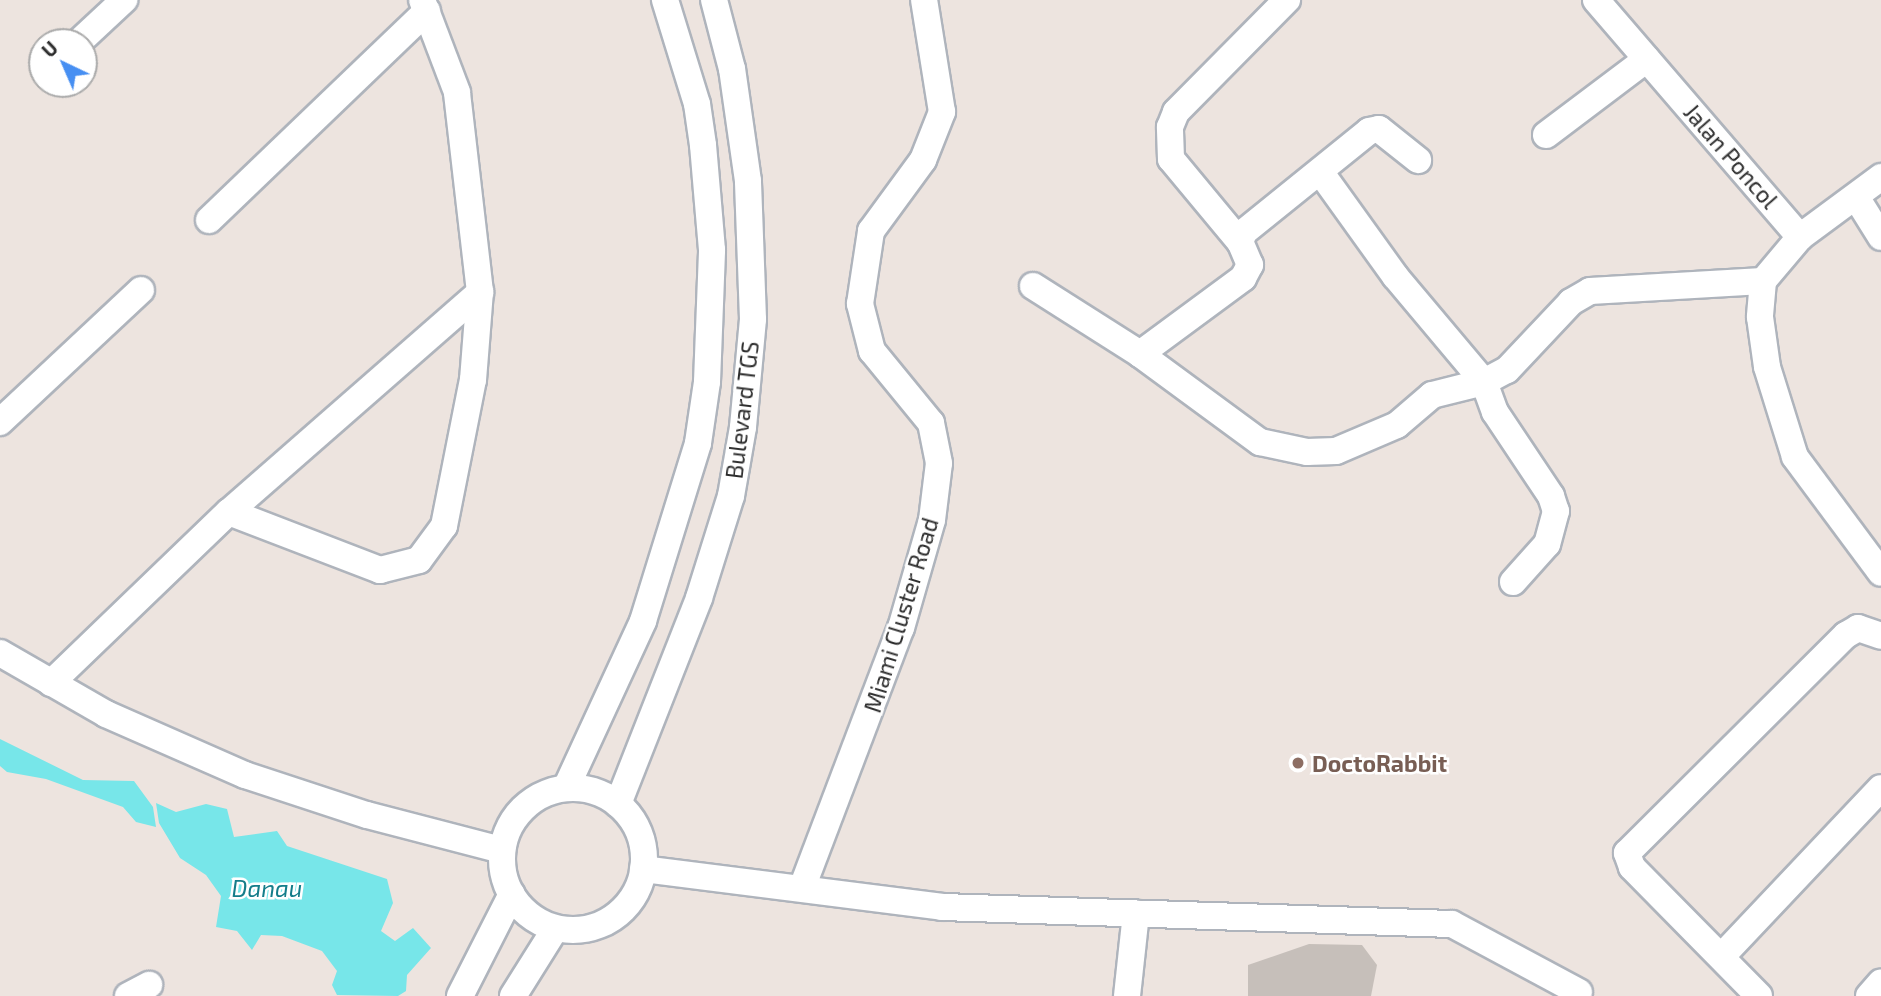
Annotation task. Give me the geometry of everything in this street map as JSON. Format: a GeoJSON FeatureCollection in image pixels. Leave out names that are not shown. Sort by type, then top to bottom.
{"type":"FeatureCollection","features":[{"type":"Feature","properties":{"kind":"street"},"geometry":{"type":"LineString","coordinates":[[94,28],[124,0]]}},
{"type":"Feature","properties":{"kind":"street","name":"Bulevard TGS"},"geometry":{"type":"LineString","coordinates":[[566,788],[643,621],[698,443],[707,382],[712,250],[703,145],[697,104],[665,0]]}},
{"type":"Feature","properties":{"kind":"street","name":"Bulevard TGS"},"geometry":{"type":"LineString","coordinates":[[618,804],[699,598],[731,496],[743,427],[753,319],[748,181],[732,69],[714,0]]}},
{"type":"Feature","properties":{"kind":"street","name":"Miami Cluster Road"},"geometry":{"type":"LineString","coordinates":[[802,888],[901,628],[937,484],[930,423],[872,351],[860,304],[872,231],[923,160],[942,113],[924,0]]}},
{"type":"Feature","properties":{"kind":"street"},"geometry":{"type":"LineString","coordinates":[[1140,354],[1243,278],[1250,265],[1240,242],[1171,159],[1170,127],[1176,112],[1287,0]]}},
{"type":"Feature","properties":{"kind":"street","name":"Jalan Poncol"},"geometry":{"type":"LineString","coordinates":[[1596,0],[1800,237]]}},
{"type":"Feature","properties":{"kind":"street"},"geometry":{"type":"LineString","coordinates":[[209,220],[424,6],[457,92],[480,292],[458,469],[438,540],[419,560],[380,570],[229,512]]}},
{"type":"Feature","properties":{"kind":"street"},"geometry":{"type":"LineString","coordinates":[[1546,135],[1647,59]]}},
{"type":"Feature","properties":{"kind":"street"},"geometry":{"type":"LineString","coordinates":[[1240,242],[1250,226],[1376,128],[1418,160]]}},
{"type":"Feature","properties":{"kind":"street"},"geometry":{"type":"LineString","coordinates":[[1321,173],[1395,276],[1484,382],[1495,412],[1556,511],[1547,544],[1513,582]]}},
{"type":"Feature","properties":{"kind":"street"},"geometry":{"type":"LineString","coordinates":[[1881,177],[1800,237],[1763,281],[1767,367],[1795,457],[1881,573]]}},
{"type":"Feature","properties":{"kind":"street"},"geometry":{"type":"LineString","coordinates":[[1856,197],[1881,237]]}},
{"type":"Feature","properties":{"kind":"street"},"geometry":{"type":"LineString","coordinates":[[1033,286],[1140,354],[1260,442],[1307,452],[1359,445],[1397,425],[1432,395],[1484,382],[1507,370],[1571,302],[1590,291],[1763,281]]}},
{"type":"Feature","properties":{"kind":"street"},"geometry":{"type":"LineString","coordinates":[[0,422],[141,290]]}},
{"type":"Feature","properties":{"kind":"street"},"geometry":{"type":"LineString","coordinates":[[51,683],[229,512],[480,292]]}},
{"type":"Feature","properties":{"kind":"street"},"geometry":{"type":"LineString","coordinates":[[1759,996],[1632,867],[1627,853],[1846,635],[1857,628],[1881,636]]}},
{"type":"Feature","properties":{"kind":"street"},"geometry":{"type":"LineString","coordinates":[[0,653],[51,683],[175,747],[257,779],[501,850]]}},
{"type":"Feature","properties":{"kind":"street"},"geometry":{"type":"LineString","coordinates":[[566,788],[594,791],[618,804],[634,822],[643,869],[636,891],[602,924],[555,929],[532,919],[512,894],[501,850],[523,807],[566,788]]}},
{"type":"Feature","properties":{"kind":"street"},"geometry":{"type":"LineString","coordinates":[[1722,956],[1881,788]]}},
{"type":"Feature","properties":{"kind":"street"},"geometry":{"type":"LineString","coordinates":[[643,869],[942,907],[1452,924],[1579,992]]}},
{"type":"Feature","properties":{"kind":"street"},"geometry":{"type":"LineString","coordinates":[[460,996],[512,894]]}},
{"type":"Feature","properties":{"kind":"street"},"geometry":{"type":"LineString","coordinates":[[1127,996],[1136,913]]}},
{"type":"Feature","properties":{"kind":"street"},"geometry":{"type":"LineString","coordinates":[[513,996],[555,929]]}},
{"type":"Feature","properties":{"kind":"street"},"geometry":{"type":"LineString","coordinates":[[1869,996],[1881,982]]}},
{"type":"Feature","properties":{"kind":"water"},"geometry":{"type":"Polygon","coordinates":[[[0,739],[83,780],[134,781],[153,807],[156,827],[136,822],[123,807],[46,779],[7,772],[0,766],[0,739]]]}},
{"type":"Feature","properties":{"kind":"water","name":"Danau"},"geometry":{"type":"Polygon","coordinates":[[[156,803],[176,812],[206,804],[227,809],[234,837],[277,831],[287,846],[387,879],[393,903],[381,931],[395,941],[413,928],[431,948],[407,975],[406,991],[398,996],[337,995],[332,985],[337,971],[322,951],[282,936],[261,935],[252,950],[237,931],[216,927],[221,896],[206,875],[180,858],[159,823],[156,803]]]}},
{"type":"Feature","properties":{"kind":"building"},"geometry":{"type":"Polygon","coordinates":[[[1309,944],[1362,945],[1377,965],[1371,996],[1248,996],[1248,965],[1309,944]]]}},
{"type":"Feature","properties":{"kind":"place","name":"DoctoRabbit"},"geometry":{"type":"Point","coordinates":[1298,763]}}]}
